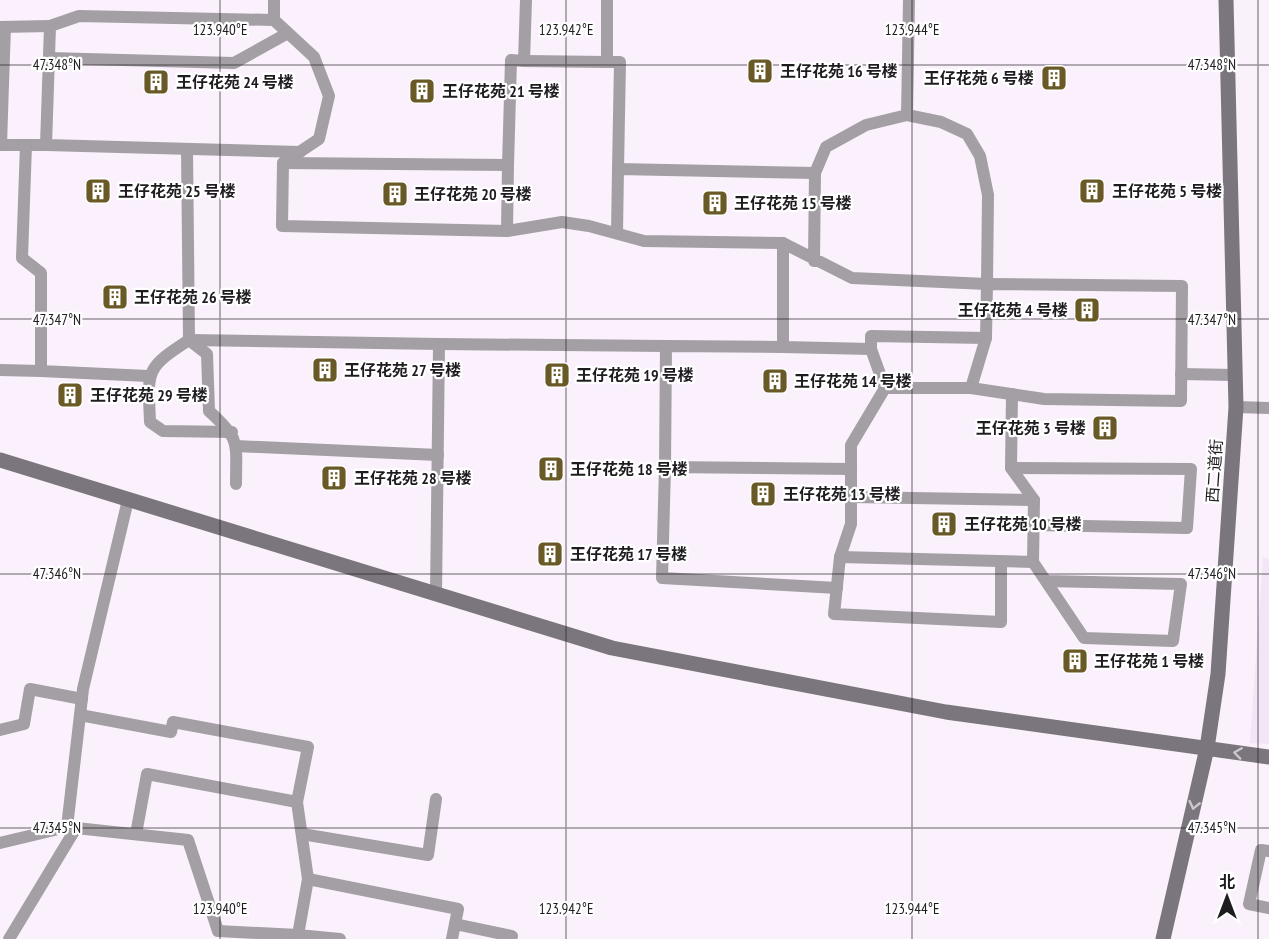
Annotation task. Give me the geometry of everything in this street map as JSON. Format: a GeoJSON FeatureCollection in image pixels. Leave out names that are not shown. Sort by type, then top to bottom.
{"type":"FeatureCollection","features":[{"type":"Feature","properties":{"kind":"street"},"geometry":{"type":"LineString","coordinates":[[274,0],[274,20]]}},
{"type":"Feature","properties":{"kind":"street"},"geometry":{"type":"LineString","coordinates":[[524,61],[526,0]]}},
{"type":"Feature","properties":{"kind":"street"},"geometry":{"type":"LineString","coordinates":[[607,0],[607,62]]}},
{"type":"Feature","properties":{"kind":"street"},"geometry":{"type":"LineString","coordinates":[[907,115],[909,0]]}},
{"type":"Feature","properties":{"kind":"street","name":"西二道街"},"geometry":{"type":"LineString","coordinates":[[1163,939],[1207,748],[1218,674],[1236,407],[1226,0]]}},
{"type":"Feature","properties":{"kind":"street"},"geometry":{"type":"LineString","coordinates":[[283,163],[300,152],[320,139],[329,96],[314,57],[274,20],[79,16],[50,26],[2,27],[1,145],[300,152]]}},
{"type":"Feature","properties":{"kind":"street"},"geometry":{"type":"LineString","coordinates":[[46,146],[50,26]]}},
{"type":"Feature","properties":{"kind":"street"},"geometry":{"type":"LineString","coordinates":[[49,58],[234,63],[288,33]]}},
{"type":"Feature","properties":{"kind":"street"},"geometry":{"type":"LineString","coordinates":[[507,231],[510,60],[620,62],[617,233]]}},
{"type":"Feature","properties":{"kind":"street"},"geometry":{"type":"LineString","coordinates":[[814,261],[815,173],[826,147],[866,125],[907,115],[941,122],[967,134],[980,156],[988,195],[986,338],[971,388]]}},
{"type":"Feature","properties":{"kind":"street"},"geometry":{"type":"LineString","coordinates":[[26,145],[22,258],[41,273],[41,371]]}},
{"type":"Feature","properties":{"kind":"street"},"geometry":{"type":"LineString","coordinates":[[187,149],[189,340]]}},
{"type":"Feature","properties":{"kind":"street"},"geometry":{"type":"LineString","coordinates":[[283,163],[508,165]]}},
{"type":"Feature","properties":{"kind":"street"},"geometry":{"type":"LineString","coordinates":[[283,163],[282,226],[507,231],[562,222],[644,241],[783,243],[814,261],[852,278],[987,284],[1182,286],[1181,401],[1044,399],[971,388],[885,388]]}},
{"type":"Feature","properties":{"kind":"street"},"geometry":{"type":"LineString","coordinates":[[618,169],[815,173]]}},
{"type":"Feature","properties":{"kind":"street"},"geometry":{"type":"LineString","coordinates":[[783,243],[783,347]]}},
{"type":"Feature","properties":{"kind":"street"},"geometry":{"type":"LineString","coordinates":[[885,388],[871,349],[871,336],[986,338]]}},
{"type":"Feature","properties":{"kind":"street"},"geometry":{"type":"LineString","coordinates":[[189,340],[207,354],[209,411],[232,432],[236,446],[236,484]]}},
{"type":"Feature","properties":{"kind":"street"},"geometry":{"type":"LineString","coordinates":[[232,432],[163,431],[150,422],[148,376],[157,362],[189,340],[871,349]]}},
{"type":"Feature","properties":{"kind":"street"},"geometry":{"type":"LineString","coordinates":[[436,594],[439,344]]}},
{"type":"Feature","properties":{"kind":"street"},"geometry":{"type":"LineString","coordinates":[[666,346],[662,578],[837,588]]}},
{"type":"Feature","properties":{"kind":"street"},"geometry":{"type":"LineString","coordinates":[[0,370],[148,376]]}},
{"type":"Feature","properties":{"kind":"street"},"geometry":{"type":"LineString","coordinates":[[1181,374],[1234,375]]}},
{"type":"Feature","properties":{"kind":"street"},"geometry":{"type":"LineString","coordinates":[[885,388],[851,445],[851,524],[840,557],[834,614],[1001,622],[1002,562]]}},
{"type":"Feature","properties":{"kind":"street"},"geometry":{"type":"LineString","coordinates":[[1012,394],[1011,468],[1034,500],[1033,562],[1084,638],[1173,641],[1181,584],[1046,581]]}},
{"type":"Feature","properties":{"kind":"street"},"geometry":{"type":"LineString","coordinates":[[1236,407],[1269,408]]}},
{"type":"Feature","properties":{"kind":"street"},"geometry":{"type":"LineString","coordinates":[[236,446],[438,455]]}},
{"type":"Feature","properties":{"kind":"street"},"geometry":{"type":"LineString","coordinates":[[0,460],[612,648],[946,712],[1269,757]]}},
{"type":"Feature","properties":{"kind":"street"},"geometry":{"type":"LineString","coordinates":[[665,467],[851,469]]}},
{"type":"Feature","properties":{"kind":"street"},"geometry":{"type":"LineString","coordinates":[[1011,468],[1191,469],[1187,528],[1033,525]]}},
{"type":"Feature","properties":{"kind":"street"},"geometry":{"type":"LineString","coordinates":[[851,497],[1034,500]]}},
{"type":"Feature","properties":{"kind":"street"},"geometry":{"type":"LineString","coordinates":[[9,939],[71,827],[82,699],[128,500]]}},
{"type":"Feature","properties":{"kind":"street"},"geometry":{"type":"LineString","coordinates":[[840,557],[1033,562]]}},
{"type":"Feature","properties":{"kind":"street"},"geometry":{"type":"LineString","coordinates":[[0,730],[24,724],[30,689],[82,699]]}},
{"type":"Feature","properties":{"kind":"street"},"geometry":{"type":"LineString","coordinates":[[80,715],[171,732],[172,722],[308,747],[297,801],[308,879],[298,934]]}},
{"type":"Feature","properties":{"kind":"street"},"geometry":{"type":"LineString","coordinates":[[136,834],[147,774],[297,801]]}},
{"type":"Feature","properties":{"kind":"street"},"geometry":{"type":"LineString","coordinates":[[302,834],[428,855],[436,799]]}},
{"type":"Feature","properties":{"kind":"street"},"geometry":{"type":"LineString","coordinates":[[0,843],[71,827],[188,840],[218,931],[298,934],[340,939]]}},
{"type":"Feature","properties":{"kind":"street"},"geometry":{"type":"LineString","coordinates":[[1269,851],[1261,850],[1249,903],[1269,908]]}},
{"type":"Feature","properties":{"kind":"street"},"geometry":{"type":"LineString","coordinates":[[308,879],[458,909],[452,939]]}},
{"type":"Feature","properties":{"kind":"street"},"geometry":{"type":"LineString","coordinates":[[455,924],[512,936],[511,939]]}},
{"type":"Feature","properties":{"kind":"shaded area"},"geometry":{"type":"Polygon","coordinates":[[[1263,558],[1269,559],[1269,744],[1250,743],[1263,558]]]}},
{"type":"Feature","properties":{"kind":"place","name":"王仔花苑 16 号楼"},"geometry":{"type":"Point","coordinates":[760,71]}},
{"type":"Feature","properties":{"kind":"place","name":"王仔花苑 6 号楼"},"geometry":{"type":"Point","coordinates":[1054,78]}},
{"type":"Feature","properties":{"kind":"place","name":"王仔花苑 24 号楼"},"geometry":{"type":"Point","coordinates":[156,82]}},
{"type":"Feature","properties":{"kind":"place","name":"王仔花苑 21 号楼"},"geometry":{"type":"Point","coordinates":[422,91]}},
{"type":"Feature","properties":{"kind":"place","name":"王仔花苑 25 号楼"},"geometry":{"type":"Point","coordinates":[98,191]}},
{"type":"Feature","properties":{"kind":"place","name":"王仔花苑 5 号楼"},"geometry":{"type":"Point","coordinates":[1092,191]}},
{"type":"Feature","properties":{"kind":"place","name":"王仔花苑 20 号楼"},"geometry":{"type":"Point","coordinates":[395,194]}},
{"type":"Feature","properties":{"kind":"place","name":"王仔花苑 15 号楼"},"geometry":{"type":"Point","coordinates":[715,203]}},
{"type":"Feature","properties":{"kind":"place","name":"王仔花苑 26 号楼"},"geometry":{"type":"Point","coordinates":[115,297]}},
{"type":"Feature","properties":{"kind":"place","name":"王仔花苑 4 号楼"},"geometry":{"type":"Point","coordinates":[1087,310]}},
{"type":"Feature","properties":{"kind":"place","name":"王仔花苑 27 号楼"},"geometry":{"type":"Point","coordinates":[325,370]}},
{"type":"Feature","properties":{"kind":"place","name":"王仔花苑 19 号楼"},"geometry":{"type":"Point","coordinates":[557,375]}},
{"type":"Feature","properties":{"kind":"place","name":"王仔花苑 14 号楼"},"geometry":{"type":"Point","coordinates":[775,381]}},
{"type":"Feature","properties":{"kind":"place","name":"王仔花苑 29 号楼"},"geometry":{"type":"Point","coordinates":[70,395]}},
{"type":"Feature","properties":{"kind":"place","name":"王仔花苑 3 号楼"},"geometry":{"type":"Point","coordinates":[1105,428]}},
{"type":"Feature","properties":{"kind":"place","name":"王仔花苑 18 号楼"},"geometry":{"type":"Point","coordinates":[551,469]}},
{"type":"Feature","properties":{"kind":"place","name":"王仔花苑 28 号楼"},"geometry":{"type":"Point","coordinates":[334,478]}},
{"type":"Feature","properties":{"kind":"place","name":"王仔花苑 13 号楼"},"geometry":{"type":"Point","coordinates":[763,494]}},
{"type":"Feature","properties":{"kind":"place","name":"王仔花苑 10 号楼"},"geometry":{"type":"Point","coordinates":[944,524]}},
{"type":"Feature","properties":{"kind":"place","name":"王仔花苑 17 号楼"},"geometry":{"type":"Point","coordinates":[550,554]}},
{"type":"Feature","properties":{"kind":"place","name":"王仔花苑 1 号楼"},"geometry":{"type":"Point","coordinates":[1075,661]}}]}
